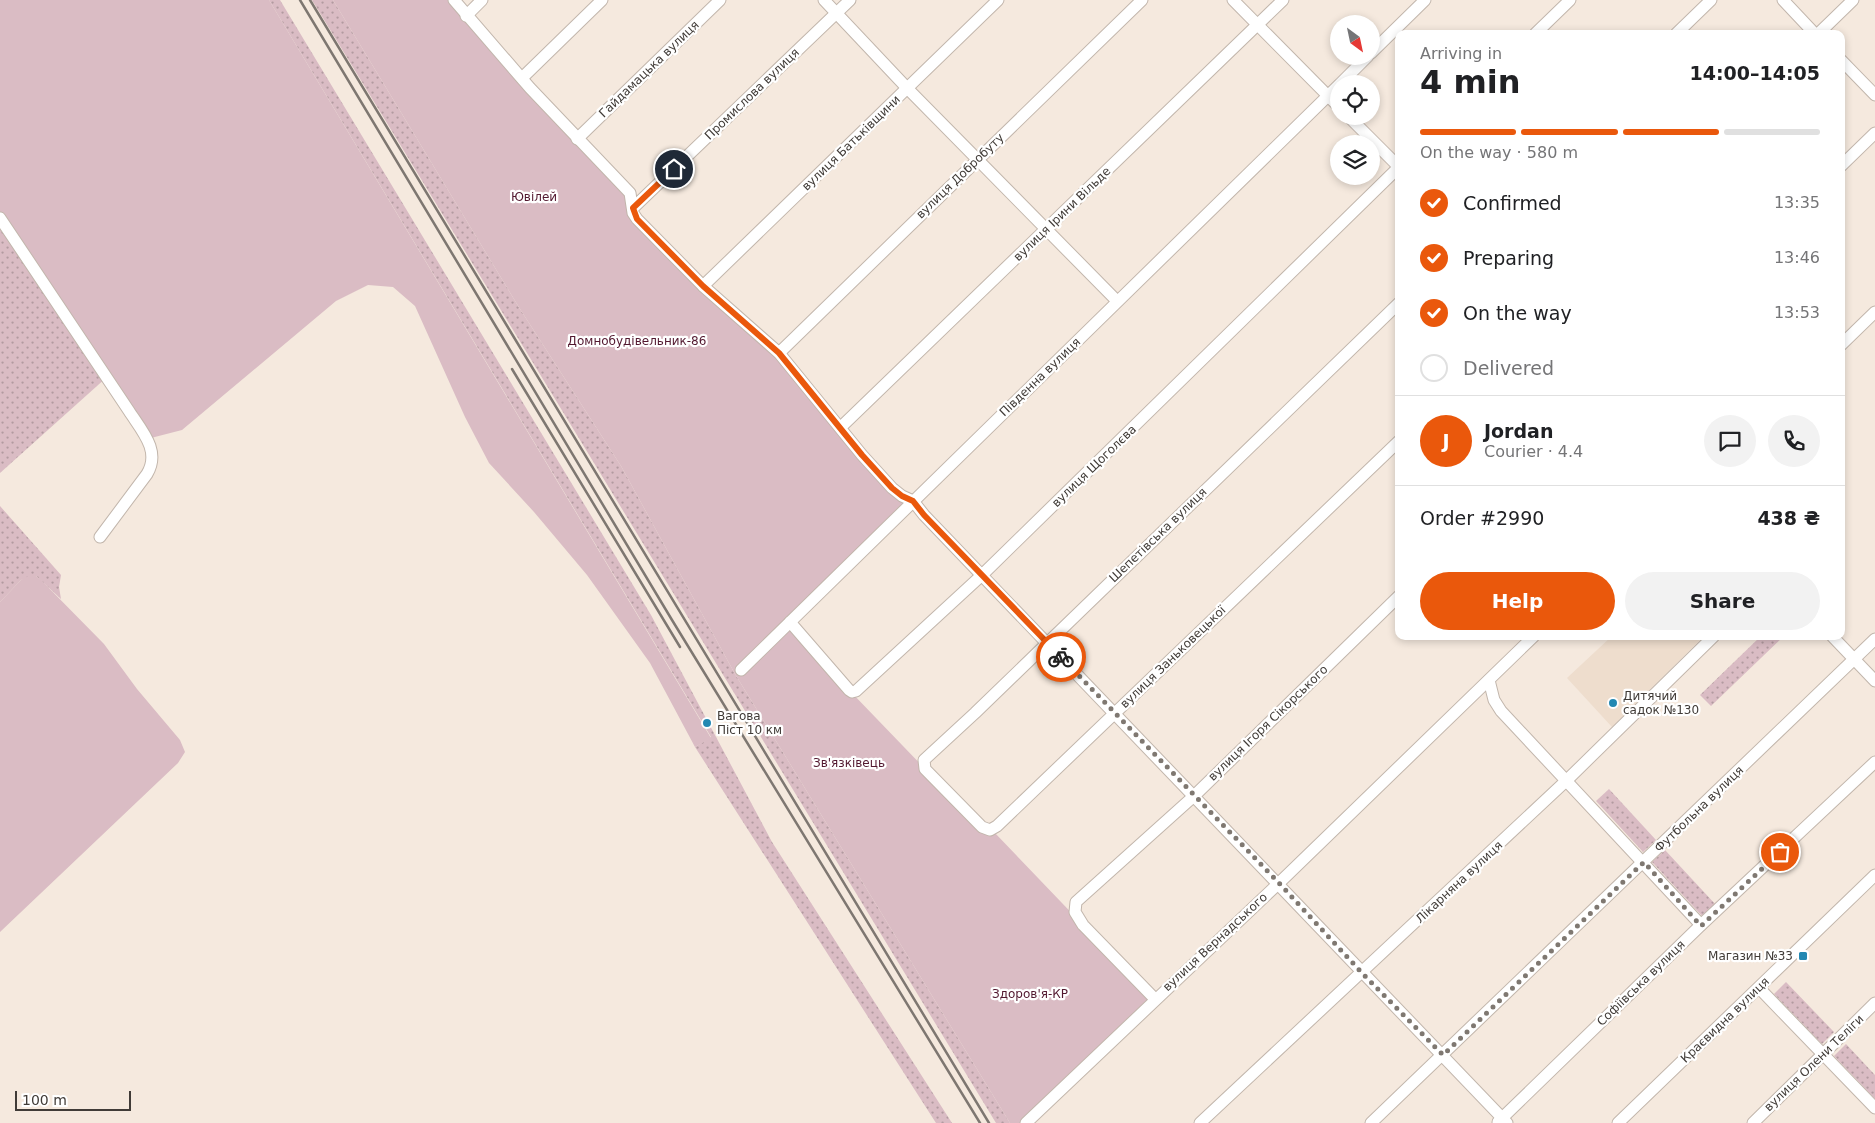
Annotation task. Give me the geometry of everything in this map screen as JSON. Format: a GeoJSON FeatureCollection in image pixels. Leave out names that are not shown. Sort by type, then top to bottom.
{"type":"FeatureCollection","features":[{"type":"Feature","properties":{"kind":"street"},"geometry":{"type":"LineString","coordinates":[[454,0],[466,16],[577,139],[630,193],[637,219],[703,286],[779,353],[862,455],[892,488],[902,496],[913,501],[924,515],[1114,714],[1443,1055],[1502,1121]]}},
{"type":"Feature","properties":{"kind":"street"},"geometry":{"type":"LineString","coordinates":[[466,16],[482,0]]}},
{"type":"Feature","properties":{"kind":"street"},"geometry":{"type":"LineString","coordinates":[[522,78],[602,0]]}},
{"type":"Feature","properties":{"kind":"street","name":"Гайдамацька вулиця"},"geometry":{"type":"LineString","coordinates":[[577,139],[720,0]]}},
{"type":"Feature","properties":{"kind":"street"},"geometry":{"type":"LineString","coordinates":[[824,0],[907,88],[1117,302]]}},
{"type":"Feature","properties":{"kind":"street","name":"Промислова вулиця"},"geometry":{"type":"LineString","coordinates":[[633,208],[850,0]]}},
{"type":"Feature","properties":{"kind":"street","name":"вулиця Батьківщини"},"geometry":{"type":"LineString","coordinates":[[703,286],[998,0]]}},
{"type":"Feature","properties":{"kind":"street","name":"вулиця Добробуту"},"geometry":{"type":"LineString","coordinates":[[779,353],[1142,0]]}},
{"type":"Feature","properties":{"kind":"street"},"geometry":{"type":"LineString","coordinates":[[1233,0],[1330,99]]}},
{"type":"Feature","properties":{"kind":"street","name":"вулиця Ірини Вільде"},"geometry":{"type":"LineString","coordinates":[[841,427],[1282,0]]}},
{"type":"Feature","properties":{"kind":"street"},"geometry":{"type":"LineString","coordinates":[[1380,44],[1425,0]]}},
{"type":"Feature","properties":{"kind":"street"},"geometry":{"type":"LineString","coordinates":[[1539,30],[1570,0]]}},
{"type":"Feature","properties":{"kind":"street"},"geometry":{"type":"LineString","coordinates":[[1680,30],[1711,0]]}},
{"type":"Feature","properties":{"kind":"street"},"geometry":{"type":"LineString","coordinates":[[1783,0],[1813,30]]}},
{"type":"Feature","properties":{"kind":"street"},"geometry":{"type":"LineString","coordinates":[[1821,30],[1853,0]]}},
{"type":"Feature","properties":{"kind":"street"},"geometry":{"type":"LineString","coordinates":[[1845,64],[1875,95]]}},
{"type":"Feature","properties":{"kind":"street","name":"Південна вулиця"},"geometry":{"type":"LineString","coordinates":[[1348,75],[1359,65]]}},
{"type":"Feature","properties":{"kind":"street","name":"Південна вулиця"},"geometry":{"type":"LineString","coordinates":[[741,670],[1330,93]]}},
{"type":"Feature","properties":{"kind":"street"},"geometry":{"type":"LineString","coordinates":[[1357,125],[1395,163]]}},
{"type":"Feature","properties":{"kind":"street"},"geometry":{"type":"LineString","coordinates":[[1845,162],[1875,133]]}},
{"type":"Feature","properties":{"kind":"street","name":"вулиця Щоголєва"},"geometry":{"type":"LineString","coordinates":[[790,622],[852,692],[856,691],[982,576],[1395,171]]}},
{"type":"Feature","properties":{"kind":"street"},"geometry":{"type":"LineString","coordinates":[[0,218],[147,439],[153,456],[152,465],[147,474],[100,537]]}},
{"type":"Feature","properties":{"kind":"street","name":"Шепетівська вулиця"},"geometry":{"type":"LineString","coordinates":[[925,770],[924,760],[1395,307]]}},
{"type":"Feature","properties":{"kind":"street"},"geometry":{"type":"LineString","coordinates":[[1845,340],[1875,312]]}},
{"type":"Feature","properties":{"kind":"street","name":"вулиця Заньковецької"},"geometry":{"type":"LineString","coordinates":[[925,770],[982,827],[990,830],[997,826],[1395,445]]}},
{"type":"Feature","properties":{"kind":"street","name":"вулиця Ігоря Сікорського"},"geometry":{"type":"LineString","coordinates":[[1155,999],[1083,925],[1074,912],[1075,905],[1194,796],[1395,600]]}},
{"type":"Feature","properties":{"kind":"street","name":"вулиця Вернадського"},"geometry":{"type":"LineString","coordinates":[[1026,1123],[1279,883],[1530,640]]}},
{"type":"Feature","properties":{"kind":"street","name":"Лікарняна вулиця"},"geometry":{"type":"LineString","coordinates":[[1200,1123],[1567,780],[1710,640]]}},
{"type":"Feature","properties":{"kind":"street"},"geometry":{"type":"LineString","coordinates":[[1836,640],[1875,681]]}},
{"type":"Feature","properties":{"kind":"street","name":"Футбольна вулиця"},"geometry":{"type":"LineString","coordinates":[[1371,1123],[1875,640]]}},
{"type":"Feature","properties":{"kind":"street"},"geometry":{"type":"LineString","coordinates":[[1489,680],[1494,700],[1501,711],[1644,862],[1701,926]]}},
{"type":"Feature","properties":{"kind":"street","name":"Софіївська вулиця"},"geometry":{"type":"LineString","coordinates":[[1502,1121],[1701,926],[1875,762]]}},
{"type":"Feature","properties":{"kind":"street","name":"Краєвидна вулиця"},"geometry":{"type":"LineString","coordinates":[[1618,1123],[1875,876]]}},
{"type":"Feature","properties":{"kind":"street"},"geometry":{"type":"LineString","coordinates":[[1759,988],[1875,1108]]}},
{"type":"Feature","properties":{"kind":"street","name":"вулиця Олени Теліги"},"geometry":{"type":"LineString","coordinates":[[1753,1123],[1875,1003]]}},
{"type":"Feature","properties":{"kind":"shaded area","name":"Дитячий садок №130"},"geometry":{"type":"Polygon","coordinates":[[[1608,640],[1700,640],[1612,727],[1567,678],[1608,640]]]}},
{"type":"Feature","properties":{"kind":"green space"},"geometry":{"type":"Polygon","coordinates":[[[0,0],[269,0],[711,738],[695,747],[650,663],[587,575],[534,512],[489,463],[465,417],[415,306],[393,287],[368,285],[336,301],[182,430],[147,439],[0,218],[0,0]]]}},
{"type":"Feature","properties":{"kind":"green space"},"geometry":{"type":"Polygon","coordinates":[[[269,0],[280,0],[651,615],[772,842],[952,1123],[936,1123],[695,747],[711,737],[269,0]]]}},
{"type":"Feature","properties":{"kind":"green space"},"geometry":{"type":"Polygon","coordinates":[[[312,0],[333,0],[520,309],[621,466],[735,674],[1010,1123],[996,1123],[312,0]]]}},
{"type":"Feature","properties":{"kind":"green space"},"geometry":{"type":"Polygon","coordinates":[[[333,0],[453,0],[630,194],[627,209],[774,356],[904,504],[790,622],[850,691],[982,828],[994,832],[1153,998],[1022,1123],[1010,1123],[735,674],[621,466],[520,309],[333,0]]]}},
{"type":"Feature","properties":{"kind":"green space"},"geometry":{"type":"Polygon","coordinates":[[[0,218],[107,377],[0,473],[0,218]]]}},
{"type":"Feature","properties":{"kind":"green space"},"geometry":{"type":"Polygon","coordinates":[[[0,506],[61,575],[59,587],[61,599],[36,576],[21,580],[0,602],[0,506]]]}},
{"type":"Feature","properties":{"kind":"green space"},"geometry":{"type":"Polygon","coordinates":[[[30,575],[36,576],[42,581],[104,644],[137,689],[180,740],[185,752],[178,763],[0,932],[0,602],[21,580],[30,575]]]}},
{"type":"Feature","properties":{"kind":"green space"},"geometry":{"type":"Polygon","coordinates":[[[1757,640],[1780,640],[1711,706],[1700,695],[1757,640]]]}},
{"type":"Feature","properties":{"kind":"green space"},"geometry":{"type":"Polygon","coordinates":[[[1609,789],[1656,840],[1643,852],[1596,801],[1609,789]]]}},
{"type":"Feature","properties":{"kind":"green space"},"geometry":{"type":"Polygon","coordinates":[[[1665,850],[1716,905],[1703,917],[1652,862],[1665,850]]]}},
{"type":"Feature","properties":{"kind":"green space"},"geometry":{"type":"Polygon","coordinates":[[[1786,982],[1834,1032],[1822,1044],[1774,994],[1786,982]]]}},
{"type":"Feature","properties":{"kind":"green space"},"geometry":{"type":"Polygon","coordinates":[[[1846,1044],[1875,1075],[1875,1099],[1834,1056],[1846,1044]]]}},
{"type":"Feature","properties":{"kind":"railway"},"geometry":{"type":"LineString","coordinates":[[300,0],[672,620],[980,1123]]}},
{"type":"Feature","properties":{"kind":"railway"},"geometry":{"type":"LineString","coordinates":[[310,0],[989,1123]]}},
{"type":"Feature","properties":{"kind":"railway"},"geometry":{"type":"LineString","coordinates":[[512,369],[680,647]]}},
{"type":"Feature","properties":{"kind":"way so far"},"geometry":{"type":"LineString","coordinates":[[1061,657],[1279,883],[1362,973],[1443,1055],[1644,862],[1701,926],[1780,852]]}},
{"type":"Feature","properties":{"kind":"place","name":"Дитячий садок №130"},"geometry":{"type":"Point","coordinates":[1613,703]}},
{"type":"Feature","properties":{"kind":"place","name":"Вагова Піст 10 км"},"geometry":{"type":"Point","coordinates":[707,723]}},
{"type":"Feature","properties":{"kind":"place","name":"Магазин №33"},"geometry":{"type":"Point","coordinates":[1803,956]}},
{"type":"Feature","properties":{"kind":"route"},"geometry":{"type":"LineString","coordinates":[[674,169],[633,208],[633,213],[637,219],[703,286],[779,353],[862,455],[892,488],[902,496],[913,501],[924,515],[1061,657]]}},
{"type":"Feature","properties":{"kind":"park label","name":"Ювілей"},"geometry":{"type":"Point","coordinates":[534,197]}},
{"type":"Feature","properties":{"kind":"park label","name":"Домнобудівельник-86"},"geometry":{"type":"Point","coordinates":[637,341]}},
{"type":"Feature","properties":{"kind":"park label","name":"Зв'язківець"},"geometry":{"type":"Point","coordinates":[849,763]}},
{"type":"Feature","properties":{"kind":"park label","name":"Здоров'я-КР"},"geometry":{"type":"Point","coordinates":[1030,994]}}]}
